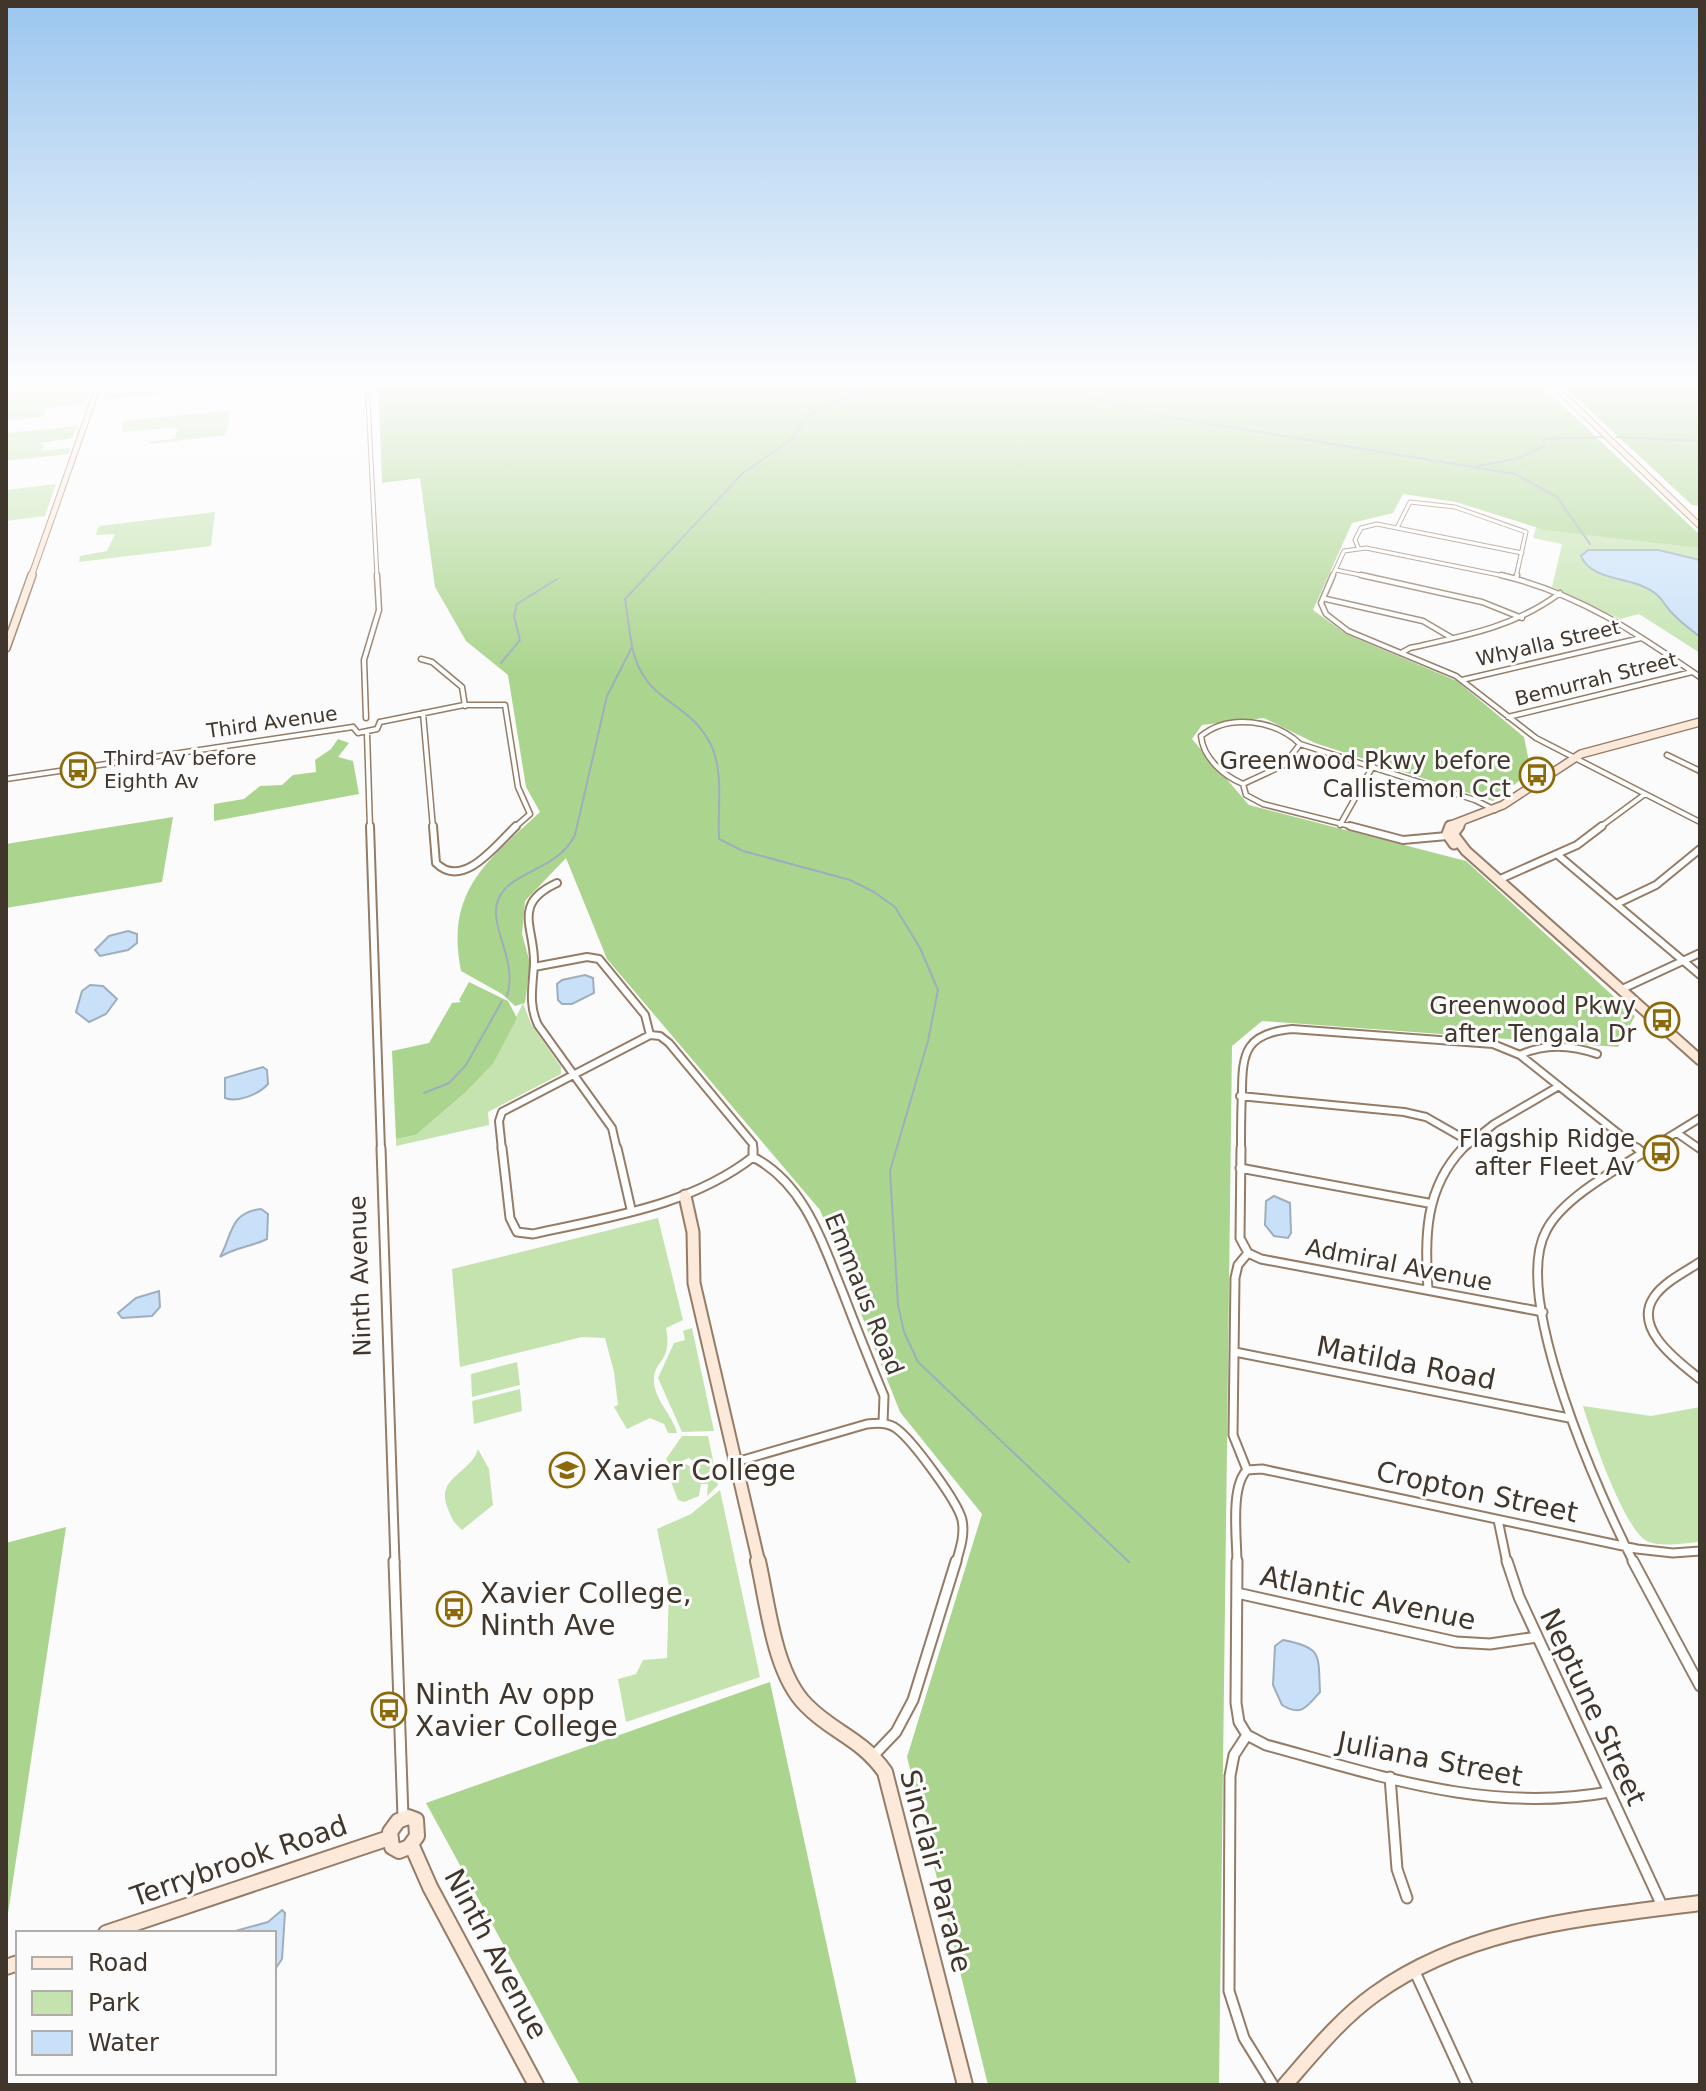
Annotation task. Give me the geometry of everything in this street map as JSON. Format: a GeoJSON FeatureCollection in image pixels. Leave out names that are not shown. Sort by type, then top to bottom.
{"type":"FeatureCollection","features":[{"type":"Feature","properties":{"kind":"street"},"geometry":{"type":"LineString","coordinates":[[6,648],[66,479]]}},
{"type":"Feature","properties":{"kind":"street"},"geometry":{"type":"LineString","coordinates":[[366,718],[364,660],[379,610],[372,479]]}},
{"type":"Feature","properties":{"kind":"street"},"geometry":{"type":"LineString","coordinates":[[1651,479],[1700,526]]}},
{"type":"Feature","properties":{"kind":"street"},"geometry":{"type":"LineString","coordinates":[[1397,528],[1411,502],[1448,506],[1523,529],[1527,534],[1516,579]]}},
{"type":"Feature","properties":{"kind":"street"},"geometry":{"type":"LineString","coordinates":[[1358,547],[1355,540],[1364,527],[1377,524],[1522,553]]}},
{"type":"Feature","properties":{"kind":"street"},"geometry":{"type":"LineString","coordinates":[[1700,677],[1596,609],[1560,593],[1516,579],[1358,547],[1344,551],[1321,603],[1326,614],[1348,631],[1462,680],[1536,738],[1700,822]]}},
{"type":"Feature","properties":{"kind":"street"},"geometry":{"type":"LineString","coordinates":[[1336,570],[1482,602],[1522,618]]}},
{"type":"Feature","properties":{"kind":"street"},"geometry":{"type":"LineString","coordinates":[[1323,606],[1327,592]]}},
{"type":"Feature","properties":{"kind":"street"},"geometry":{"type":"LineString","coordinates":[[1401,653],[1407,648],[1522,618],[1560,593]]}},
{"type":"Feature","properties":{"kind":"street"},"geometry":{"type":"LineString","coordinates":[[1326,599],[1423,621],[1452,638]]}},
{"type":"Feature","properties":{"kind":"street","name":"Whyalla Street"},"geometry":{"type":"LineString","coordinates":[[1462,680],[1641,638]]}},
{"type":"Feature","properties":{"kind":"street"},"geometry":{"type":"LineString","coordinates":[[421,659],[432,662],[462,687],[465,706]]}},
{"type":"Feature","properties":{"kind":"street","name":"Bemurrah Street"},"geometry":{"type":"LineString","coordinates":[[1508,717],[1692,672]]}},
{"type":"Feature","properties":{"kind":"street"},"geometry":{"type":"LineString","coordinates":[[366,718],[380,722],[423,713],[465,706],[495,702],[505,705],[518,787],[531,812],[472,867],[455,873],[441,871],[436,863],[423,713]]}},
{"type":"Feature","properties":{"kind":"street"},"geometry":{"type":"LineString","coordinates":[[366,718],[353,727],[355,731],[367,733],[377,729],[380,722]]}},
{"type":"Feature","properties":{"kind":"street"},"geometry":{"type":"LineString","coordinates":[[1447,836],[1448,827],[1495,810],[1573,757],[1700,722]]}},
{"type":"Feature","properties":{"kind":"street"},"geometry":{"type":"LineString","coordinates":[[1300,744],[1284,765],[1243,784],[1230,779],[1200,740],[1204,731],[1223,725],[1260,723],[1292,736],[1300,744],[1475,800],[1495,810]]}},
{"type":"Feature","properties":{"kind":"street","name":"Third Avenue"},"geometry":{"type":"LineString","coordinates":[[6,779],[353,727]]}},
{"type":"Feature","properties":{"kind":"street","name":"Ninth Avenue"},"geometry":{"type":"LineString","coordinates":[[367,733],[403,1817]]}},
{"type":"Feature","properties":{"kind":"street"},"geometry":{"type":"LineString","coordinates":[[1667,755],[1700,771]]}},
{"type":"Feature","properties":{"kind":"street"},"geometry":{"type":"LineString","coordinates":[[1340,825],[1373,766]]}},
{"type":"Feature","properties":{"kind":"street"},"geometry":{"type":"LineString","coordinates":[[1243,784],[1246,795],[1269,807],[1408,841],[1447,836],[1700,1060]]}},
{"type":"Feature","properties":{"kind":"street"},"geometry":{"type":"LineString","coordinates":[[1498,880],[1559,856],[1645,794]]}},
{"type":"Feature","properties":{"kind":"street"},"geometry":{"type":"LineString","coordinates":[[1462,822],[1453,834],[1466,851]]}},
{"type":"Feature","properties":{"kind":"street"},"geometry":{"type":"LineString","coordinates":[[1616,904],[1656,885],[1700,849]]}},
{"type":"Feature","properties":{"kind":"street"},"geometry":{"type":"LineString","coordinates":[[1559,856],[1700,975]]}},
{"type":"Feature","properties":{"kind":"street"},"geometry":{"type":"LineString","coordinates":[[557,883],[545,888],[530,904],[528,934],[534,967],[530,996],[533,1015],[615,1135],[631,1209]]}},
{"type":"Feature","properties":{"kind":"street"},"geometry":{"type":"LineString","coordinates":[[1620,990],[1700,953]]}},
{"type":"Feature","properties":{"kind":"street"},"geometry":{"type":"LineString","coordinates":[[534,967],[587,957],[599,959],[645,1015],[650,1035]]}},
{"type":"Feature","properties":{"kind":"street"},"geometry":{"type":"LineString","coordinates":[[1273,2085],[1244,2038],[1229,1991],[1230,1776],[1234,1755],[1247,1735],[1236,1713],[1237,1494],[1239,1478],[1247,1470],[1233,1435],[1236,1271],[1248,1253],[1240,1242],[1240,1068],[1245,1051],[1258,1037],[1280,1030],[1481,1042],[1503,1047],[1520,1055],[1644,1154]]}},
{"type":"Feature","properties":{"kind":"street"},"geometry":{"type":"LineString","coordinates":[[650,1035],[660,1036],[669,1043],[753,1144],[753,1157],[713,1183],[685,1196],[528,1234],[520,1233],[512,1226],[500,1115],[510,1106],[650,1035]]}},
{"type":"Feature","properties":{"kind":"street"},"geometry":{"type":"LineString","coordinates":[[1520,1055],[1541,1047],[1585,1050],[1597,1054]]}},
{"type":"Feature","properties":{"kind":"street"},"geometry":{"type":"LineString","coordinates":[[1428,1290],[1425,1238],[1428,1203],[1443,1171],[1468,1141],[1559,1086]]}},
{"type":"Feature","properties":{"kind":"street"},"geometry":{"type":"LineString","coordinates":[[1240,1096],[1404,1112],[1426,1117],[1468,1141]]}},
{"type":"Feature","properties":{"kind":"street"},"geometry":{"type":"LineString","coordinates":[[1700,1118],[1565,1207],[1543,1236],[1538,1260],[1552,1363],[1569,1418],[1595,1486],[1700,1686]]}},
{"type":"Feature","properties":{"kind":"street"},"geometry":{"type":"LineString","coordinates":[[1677,1133],[1700,1149]]}},
{"type":"Feature","properties":{"kind":"street","name":"Emmaus Road"},"geometry":{"type":"LineString","coordinates":[[753,1157],[770,1165],[807,1210],[816,1226],[884,1396],[883,1423]]}},
{"type":"Feature","properties":{"kind":"street"},"geometry":{"type":"LineString","coordinates":[[1240,1168],[1428,1203]]}},
{"type":"Feature","properties":{"kind":"street","name":"Sinclair Parade"},"geometry":{"type":"LineString","coordinates":[[685,1196],[693,1232],[694,1283],[779,1654],[791,1688],[807,1710],[849,1733],[875,1754],[891,1787],[965,2085]]}},
{"type":"Feature","properties":{"kind":"street","name":"Admiral Avenue"},"geometry":{"type":"LineString","coordinates":[[1248,1253],[1261,1259],[1543,1312]]}},
{"type":"Feature","properties":{"kind":"street"},"geometry":{"type":"LineString","coordinates":[[1700,1262],[1661,1290],[1649,1310],[1650,1321],[1662,1344],[1700,1379]]}},
{"type":"Feature","properties":{"kind":"street","name":"Matilda Road"},"geometry":{"type":"LineString","coordinates":[[1235,1352],[1569,1418]]}},
{"type":"Feature","properties":{"kind":"street"},"geometry":{"type":"LineString","coordinates":[[736,1462],[867,1424],[883,1423],[903,1435],[947,1489],[959,1509],[962,1543],[913,1700],[896,1732],[875,1754]]}},
{"type":"Feature","properties":{"kind":"street","name":"Cropton Street"},"geometry":{"type":"LineString","coordinates":[[1247,1470],[1262,1469],[1625,1547],[1673,1553],[1700,1551]]}},
{"type":"Feature","properties":{"kind":"street","name":"Neptune Street"},"geometry":{"type":"LineString","coordinates":[[1498,1520],[1510,1575],[1663,1908]]}},
{"type":"Feature","properties":{"kind":"street","name":"Atlantic Avenue"},"geometry":{"type":"LineString","coordinates":[[1237,1593],[1456,1642],[1490,1644],[1537,1637]]}},
{"type":"Feature","properties":{"kind":"street","name":"Juliana Street"},"geometry":{"type":"LineString","coordinates":[[1247,1735],[1266,1745],[1390,1777],[1508,1801],[1552,1801],[1609,1792]]}},
{"type":"Feature","properties":{"kind":"street"},"geometry":{"type":"LineString","coordinates":[[1390,1777],[1397,1869],[1407,1898]]}},
{"type":"Feature","properties":{"kind":"street"},"geometry":{"type":"LineString","coordinates":[[403,1817],[412,1818],[418,1824],[418,1836],[412,1846],[403,1851],[395,1850],[389,1838],[395,1823],[403,1817]]}},
{"type":"Feature","properties":{"kind":"street","name":"Terrybrook Road"},"geometry":{"type":"LineString","coordinates":[[112,1931],[389,1838]]}},
{"type":"Feature","properties":{"kind":"street","name":"Ninth Avenue"},"geometry":{"type":"LineString","coordinates":[[412,1846],[430,1887],[536,2085]]}},
{"type":"Feature","properties":{"kind":"street"},"geometry":{"type":"LineString","coordinates":[[1285,2085],[1354,2011],[1413,1968],[1495,1938],[1700,1903]]}},
{"type":"Feature","properties":{"kind":"street"},"geometry":{"type":"LineString","coordinates":[[1413,1968],[1467,2085]]}},
{"type":"Feature","properties":{"kind":"green space"},"geometry":{"type":"Polygon","coordinates":[[[382,479],[416,479],[382,483],[382,479]]]}},
{"type":"Feature","properties":{"kind":"green space"},"geometry":{"type":"Polygon","coordinates":[[[420,479],[1640,479],[1700,535],[1700,548],[1545,530],[1456,502],[1403,494],[1393,513],[1352,523],[1313,610],[1346,634],[1457,681],[1524,737],[1531,772],[1493,801],[1315,743],[1264,718],[1202,725],[1192,739],[1249,805],[1466,861],[1635,1016],[1618,1047],[1262,1021],[1232,1046],[1219,2085],[988,2085],[907,1757],[982,1514],[900,1412],[820,1210],[607,959],[566,858],[525,901],[522,934],[530,963],[525,1003],[515,1006],[502,994],[461,971],[459,919],[465,898],[487,863],[540,812],[526,787],[508,675],[466,641],[435,587],[420,479]]]}},
{"type":"Feature","properties":{"kind":"green space"},"geometry":{"type":"Polygon","coordinates":[[[1663,479],[1700,479],[1700,506],[1692,505],[1663,479]]]}},
{"type":"Feature","properties":{"kind":"green space"},"geometry":{"type":"Polygon","coordinates":[[[56,484],[45,516],[6,521],[6,490],[56,484]]]}},
{"type":"Feature","properties":{"kind":"green space"},"geometry":{"type":"Polygon","coordinates":[[[215,512],[211,546],[79,562],[80,556],[107,551],[115,534],[96,535],[99,526],[215,512]]]}},
{"type":"Feature","properties":{"kind":"green space"},"geometry":{"type":"Polygon","coordinates":[[[1536,527],[1700,548],[1700,653],[1639,614],[1620,619],[1552,587],[1562,544],[1533,538],[1536,527]]]}},
{"type":"Feature","properties":{"kind":"green space"},"geometry":{"type":"Polygon","coordinates":[[[338,739],[349,743],[338,757],[353,761],[359,794],[214,821],[214,804],[244,799],[260,786],[282,785],[293,775],[316,772],[315,760],[331,749],[338,739]]]}},
{"type":"Feature","properties":{"kind":"green space"},"geometry":{"type":"Polygon","coordinates":[[[173,817],[162,882],[6,908],[6,844],[173,817]]]}},
{"type":"Feature","properties":{"kind":"green space"},"geometry":{"type":"Polygon","coordinates":[[[469,982],[508,1001],[517,1018],[493,1064],[466,1092],[416,1135],[396,1139],[392,1051],[429,1043],[452,1003],[461,1002],[459,1000],[469,982]]]}},
{"type":"Feature","properties":{"kind":"green space"},"geometry":{"type":"Polygon","coordinates":[[[523,1003],[531,1024],[561,1067],[561,1074],[488,1112],[489,1125],[396,1146],[396,1139],[416,1135],[493,1064],[523,1003]]]}},
{"type":"Feature","properties":{"kind":"green space"},"geometry":{"type":"Polygon","coordinates":[[[658,1218],[683,1320],[666,1328],[667,1348],[656,1369],[654,1381],[657,1394],[677,1433],[668,1433],[664,1424],[650,1418],[627,1429],[614,1407],[618,1405],[614,1372],[605,1338],[582,1337],[460,1367],[452,1269],[658,1218]]]}},
{"type":"Feature","properties":{"kind":"green space"},"geometry":{"type":"Polygon","coordinates":[[[692,1328],[714,1431],[682,1432],[658,1378],[674,1343],[685,1340],[683,1331],[692,1328]]]}},
{"type":"Feature","properties":{"kind":"green space"},"geometry":{"type":"Polygon","coordinates":[[[517,1362],[520,1385],[472,1397],[471,1374],[517,1362]]]}},
{"type":"Feature","properties":{"kind":"green space"},"geometry":{"type":"Polygon","coordinates":[[[520,1389],[522,1411],[474,1424],[472,1401],[520,1389]]]}},
{"type":"Feature","properties":{"kind":"green space"},"geometry":{"type":"Polygon","coordinates":[[[1583,1406],[1651,1416],[1700,1407],[1700,1542],[1661,1544],[1649,1542],[1640,1535],[1620,1504],[1583,1406]]]}},
{"type":"Feature","properties":{"kind":"green space"},"geometry":{"type":"Polygon","coordinates":[[[682,1436],[708,1436],[718,1485],[707,1496],[708,1484],[701,1484],[699,1496],[684,1502],[678,1500],[670,1479],[678,1468],[686,1464],[697,1471],[701,1467],[689,1458],[670,1466],[666,1459],[682,1436]]]}},
{"type":"Feature","properties":{"kind":"green space"},"geometry":{"type":"Polygon","coordinates":[[[478,1449],[489,1469],[493,1505],[462,1530],[449,1512],[446,1490],[478,1449]]]}},
{"type":"Feature","properties":{"kind":"green space"},"geometry":{"type":"Polygon","coordinates":[[[720,1490],[760,1677],[626,1722],[618,1679],[636,1674],[643,1660],[667,1658],[669,1586],[657,1529],[691,1514],[720,1490]]]}},
{"type":"Feature","properties":{"kind":"green space"},"geometry":{"type":"Polygon","coordinates":[[[66,1527],[6,1927],[6,1543],[66,1527]]]}},
{"type":"Feature","properties":{"kind":"green space"},"geometry":{"type":"Polygon","coordinates":[[[770,1682],[857,2085],[580,2085],[426,1803],[770,1682]]]}},
{"type":"Feature","properties":{"kind":"water"},"geometry":{"type":"Polygon","coordinates":[[[1588,550],[1658,550],[1700,560],[1700,637],[1671,612],[1659,596],[1640,585],[1606,576],[1591,568],[1581,556],[1588,550]]]}},
{"type":"Feature","properties":{"kind":"water"},"geometry":{"type":"Polygon","coordinates":[[[128,931],[137,934],[137,943],[128,950],[100,956],[95,950],[109,936],[128,931]]]}},
{"type":"Feature","properties":{"kind":"water"},"geometry":{"type":"Polygon","coordinates":[[[585,975],[593,978],[594,993],[572,1004],[562,1004],[558,1000],[557,984],[585,975]]]}},
{"type":"Feature","properties":{"kind":"water"},"geometry":{"type":"Polygon","coordinates":[[[90,985],[103,986],[117,999],[106,1014],[89,1022],[76,1012],[82,991],[90,985]]]}},
{"type":"Feature","properties":{"kind":"water"},"geometry":{"type":"Polygon","coordinates":[[[263,1067],[267,1070],[268,1084],[264,1088],[242,1098],[225,1098],[225,1078],[263,1067]]]}},
{"type":"Feature","properties":{"kind":"water"},"geometry":{"type":"Polygon","coordinates":[[[1274,1196],[1290,1203],[1291,1233],[1288,1238],[1274,1236],[1265,1225],[1266,1201],[1274,1196]]]}},
{"type":"Feature","properties":{"kind":"water"},"geometry":{"type":"Polygon","coordinates":[[[261,1209],[268,1214],[267,1239],[220,1257],[237,1220],[261,1209]]]}},
{"type":"Feature","properties":{"kind":"water"},"geometry":{"type":"Polygon","coordinates":[[[159,1291],[160,1307],[152,1316],[122,1318],[118,1313],[136,1298],[159,1291]]]}},
{"type":"Feature","properties":{"kind":"water"},"geometry":{"type":"Polygon","coordinates":[[[1283,1640],[1312,1650],[1318,1661],[1320,1692],[1303,1709],[1294,1710],[1282,1705],[1273,1685],[1275,1646],[1283,1640]]]}},
{"type":"Feature","properties":{"kind":"water"},"geometry":{"type":"Polygon","coordinates":[[[282,1910],[285,1913],[282,1959],[276,1968],[276,1931],[235,1931],[268,1922],[282,1910]]]}},
{"type":"Feature","properties":{"kind":"waterway"},"geometry":{"type":"LineString","coordinates":[[632,647],[625,599],[738,479]]}},
{"type":"Feature","properties":{"kind":"waterway"},"geometry":{"type":"LineString","coordinates":[[1523,479],[1557,497],[1590,544]]}},
{"type":"Feature","properties":{"kind":"waterway"},"geometry":{"type":"LineString","coordinates":[[501,663],[520,640],[514,616],[517,604],[557,579]]}},
{"type":"Feature","properties":{"kind":"waterway"},"geometry":{"type":"LineString","coordinates":[[507,996],[509,969],[496,920],[499,898],[514,881],[557,856],[575,835],[607,696],[632,647]]}},
{"type":"Feature","properties":{"kind":"waterway"},"geometry":{"type":"LineString","coordinates":[[632,647],[646,680],[689,716],[714,752],[719,776],[719,839],[743,851],[850,880],[874,892],[895,907],[920,948],[938,990],[928,1041],[890,1171],[898,1305],[904,1332],[918,1362],[1129,1562]]}},
{"type":"Feature","properties":{"kind":"waterway"},"geometry":{"type":"LineString","coordinates":[[424,1093],[449,1083],[466,1065],[502,1001]]}},
{"type":"Feature","properties":{"kind":"place","name":"Third Av before Eighth Av"},"geometry":{"type":"Point","coordinates":[78,770]}},
{"type":"Feature","properties":{"kind":"place","name":"Greenwood Pkwy before Callistemon Cct"},"geometry":{"type":"Point","coordinates":[1537,775]}},
{"type":"Feature","properties":{"kind":"place","name":"Greenwood Pkwy after Tengala Dr"},"geometry":{"type":"Point","coordinates":[1662,1020]}},
{"type":"Feature","properties":{"kind":"place","name":"Flagship Ridge after Fleet Av"},"geometry":{"type":"Point","coordinates":[1661,1153]}},
{"type":"Feature","properties":{"kind":"place","name":"Xavier College"},"geometry":{"type":"Point","coordinates":[567,1470]}},
{"type":"Feature","properties":{"kind":"place","name":"Xavier College, Ninth Ave"},"geometry":{"type":"Point","coordinates":[454,1609]}},
{"type":"Feature","properties":{"kind":"place","name":"Ninth Av opp Xavier College"},"geometry":{"type":"Point","coordinates":[389,1710]}}]}
